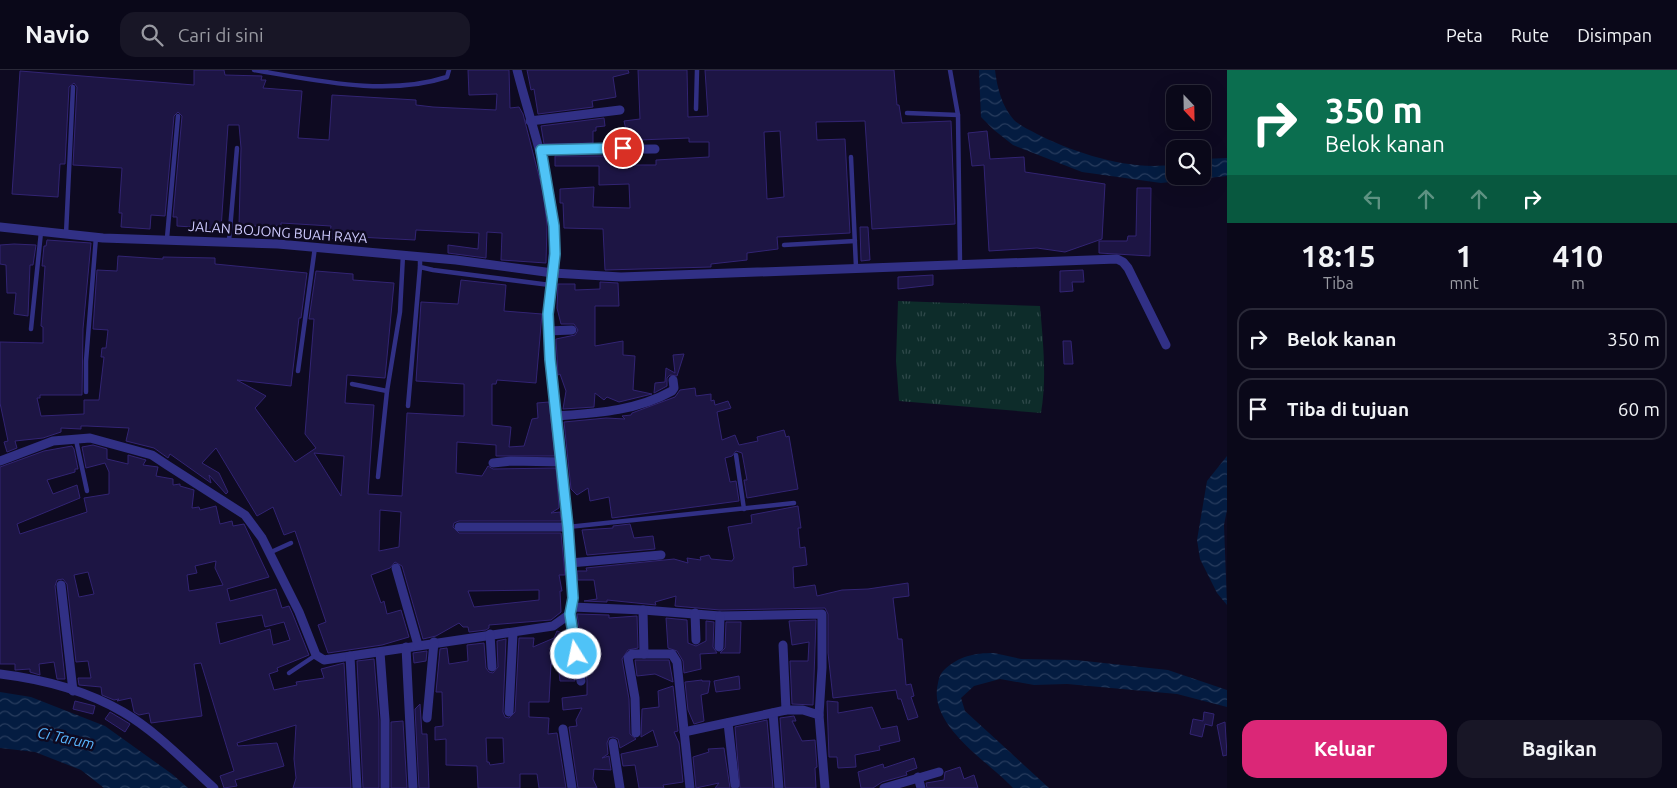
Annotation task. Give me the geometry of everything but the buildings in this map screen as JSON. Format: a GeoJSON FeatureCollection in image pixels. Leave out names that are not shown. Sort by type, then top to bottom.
{"type":"FeatureCollection","features":[{"type":"Feature","properties":{"kind":"street"},"geometry":{"type":"LineString","coordinates":[[517,70],[530,121],[541,150],[554,226],[553,274],[548,331],[568,527],[571,611],[581,681]]}},
{"type":"Feature","properties":{"kind":"street"},"geometry":{"type":"LineString","coordinates":[[530,121],[620,110]]}},
{"type":"Feature","properties":{"kind":"street"},"geometry":{"type":"LineString","coordinates":[[541,150],[655,149]]}},
{"type":"Feature","properties":{"kind":"street","name":"JALAN BOJONG BUAH RAYA"},"geometry":{"type":"LineString","coordinates":[[0,227],[96,237],[166,238],[314,247],[403,255],[553,274],[621,276],[1121,260],[1128,268],[1166,345]]}},
{"type":"Feature","properties":{"kind":"street"},"geometry":{"type":"LineString","coordinates":[[548,331],[572,330]]}},
{"type":"Feature","properties":{"kind":"street"},"geometry":{"type":"LineString","coordinates":[[557,416],[614,411],[636,406],[672,391],[674,388],[673,380]]}},
{"type":"Feature","properties":{"kind":"street"},"geometry":{"type":"LineString","coordinates":[[0,461],[53,441],[76,438],[90,438],[152,455],[245,515],[262,538],[299,612],[316,655],[328,660],[434,642],[490,634],[513,633],[553,626],[571,611],[643,610],[720,616],[822,614],[822,668],[819,715],[825,788]]}},
{"type":"Feature","properties":{"kind":"street"},"geometry":{"type":"LineString","coordinates":[[493,464],[511,461],[562,462]]}},
{"type":"Feature","properties":{"kind":"street"},"geometry":{"type":"LineString","coordinates":[[458,528],[568,527]]}},
{"type":"Feature","properties":{"kind":"street"},"geometry":{"type":"LineString","coordinates":[[570,563],[661,555]]}},
{"type":"Feature","properties":{"kind":"street"},"geometry":{"type":"LineString","coordinates":[[396,568],[418,645]]}},
{"type":"Feature","properties":{"kind":"street"},"geometry":{"type":"LineString","coordinates":[[62,585],[74,691]]}},
{"type":"Feature","properties":{"kind":"street"},"geometry":{"type":"LineString","coordinates":[[643,610],[644,654]]}},
{"type":"Feature","properties":{"kind":"street"},"geometry":{"type":"LineString","coordinates":[[695,613],[696,640]]}},
{"type":"Feature","properties":{"kind":"street"},"geometry":{"type":"LineString","coordinates":[[719,647],[720,616]]}},
{"type":"Feature","properties":{"kind":"street"},"geometry":{"type":"LineString","coordinates":[[509,712],[513,633]]}},
{"type":"Feature","properties":{"kind":"street"},"geometry":{"type":"LineString","coordinates":[[490,634],[492,667]]}},
{"type":"Feature","properties":{"kind":"street"},"geometry":{"type":"LineString","coordinates":[[427,718],[434,642]]}},
{"type":"Feature","properties":{"kind":"street"},"geometry":{"type":"LineString","coordinates":[[783,645],[786,710]]}},
{"type":"Feature","properties":{"kind":"street"},"geometry":{"type":"LineString","coordinates":[[406,647],[412,788]]}},
{"type":"Feature","properties":{"kind":"street"},"geometry":{"type":"LineString","coordinates":[[380,652],[385,720],[385,788]]}},
{"type":"Feature","properties":{"kind":"street"},"geometry":{"type":"LineString","coordinates":[[636,733],[634,698],[628,658],[632,654],[667,653],[675,658],[690,788]]}},
{"type":"Feature","properties":{"kind":"street"},"geometry":{"type":"LineString","coordinates":[[350,656],[357,788]]}},
{"type":"Feature","properties":{"kind":"street"},"geometry":{"type":"LineString","coordinates":[[0,674],[74,691],[106,703],[138,722],[214,788]]}},
{"type":"Feature","properties":{"kind":"street"},"geometry":{"type":"LineString","coordinates":[[684,732],[786,710],[802,710],[819,715]]}},
{"type":"Feature","properties":{"kind":"street"},"geometry":{"type":"LineString","coordinates":[[773,713],[779,788]]}},
{"type":"Feature","properties":{"kind":"street"},"geometry":{"type":"LineString","coordinates":[[728,723],[735,785]]}},
{"type":"Feature","properties":{"kind":"street"},"geometry":{"type":"LineString","coordinates":[[563,729],[572,788]]}},
{"type":"Feature","properties":{"kind":"street"},"geometry":{"type":"LineString","coordinates":[[613,743],[620,788]]}},
{"type":"Feature","properties":{"kind":"street"},"geometry":{"type":"LineString","coordinates":[[884,788],[939,772]]}},
{"type":"Feature","properties":{"kind":"street"},"geometry":{"type":"LineString","coordinates":[[918,777],[921,788]]}},
{"type":"Feature","properties":{"kind":"lane"},"geometry":{"type":"LineString","coordinates":[[254,70],[347,86],[426,84],[447,77],[449,70]]}},
{"type":"Feature","properties":{"kind":"lane"},"geometry":{"type":"LineString","coordinates":[[696,109],[697,70]]}},
{"type":"Feature","properties":{"kind":"lane"},"geometry":{"type":"LineString","coordinates":[[950,70],[958,114],[960,266]]}},
{"type":"Feature","properties":{"kind":"lane"},"geometry":{"type":"LineString","coordinates":[[66,234],[73,87]]}},
{"type":"Feature","properties":{"kind":"lane"},"geometry":{"type":"LineString","coordinates":[[907,113],[958,114]]}},
{"type":"Feature","properties":{"kind":"lane"},"geometry":{"type":"LineString","coordinates":[[166,238],[178,116]]}},
{"type":"Feature","properties":{"kind":"lane"},"geometry":{"type":"LineString","coordinates":[[230,241],[237,148]]}},
{"type":"Feature","properties":{"kind":"lane"},"geometry":{"type":"LineString","coordinates":[[851,156],[856,267]]}},
{"type":"Feature","properties":{"kind":"lane"},"geometry":{"type":"LineString","coordinates":[[32,329],[41,232]]}},
{"type":"Feature","properties":{"kind":"lane"},"geometry":{"type":"LineString","coordinates":[[86,392],[86,361],[96,237]]}},
{"type":"Feature","properties":{"kind":"lane"},"geometry":{"type":"LineString","coordinates":[[784,245],[855,241]]}},
{"type":"Feature","properties":{"kind":"lane"},"geometry":{"type":"LineString","coordinates":[[298,371],[314,247]]}},
{"type":"Feature","properties":{"kind":"lane"},"geometry":{"type":"LineString","coordinates":[[378,477],[387,391],[400,312],[403,255]]}},
{"type":"Feature","properties":{"kind":"lane"},"geometry":{"type":"LineString","coordinates":[[408,406],[420,257]]}},
{"type":"Feature","properties":{"kind":"lane"},"geometry":{"type":"LineString","coordinates":[[420,267],[462,275],[551,285]]}},
{"type":"Feature","properties":{"kind":"lane"},"geometry":{"type":"LineString","coordinates":[[352,384],[387,391]]}},
{"type":"Feature","properties":{"kind":"lane"},"geometry":{"type":"LineString","coordinates":[[76,438],[87,491]]}},
{"type":"Feature","properties":{"kind":"lane"},"geometry":{"type":"LineString","coordinates":[[736,455],[744,509]]}},
{"type":"Feature","properties":{"kind":"lane"},"geometry":{"type":"LineString","coordinates":[[568,527],[794,503]]}},
{"type":"Feature","properties":{"kind":"lane"},"geometry":{"type":"LineString","coordinates":[[269,553],[291,544]]}},
{"type":"Feature","properties":{"kind":"lane"},"geometry":{"type":"LineString","coordinates":[[288,673],[316,655]]}},
{"type":"Feature","properties":{"kind":"green space"},"geometry":{"type":"Polygon","coordinates":[[[898,301],[1040,306],[1044,373],[1041,413],[899,401],[896,361],[898,301]]]}},
{"type":"Feature","properties":{"kind":"water"},"geometry":{"type":"Polygon","coordinates":[[[979,70],[995,70],[997,83],[1006,109],[1014,120],[1025,128],[1068,148],[1104,159],[1141,165],[1166,165],[1166,182],[1082,172],[1013,145],[981,117],[979,70]]]}},
{"type":"Feature","properties":{"kind":"water"},"geometry":{"type":"Polygon","coordinates":[[[1227,158],[1227,176],[1211,178],[1211,159],[1227,158]]]}},
{"type":"Feature","properties":{"kind":"water"},"geometry":{"type":"Polygon","coordinates":[[[1227,456],[1227,510],[1224,525],[1227,605],[1217,593],[1200,559],[1197,540],[1207,481],[1227,456]]]}},
{"type":"Feature","properties":{"kind":"water"},"geometry":{"type":"Polygon","coordinates":[[[994,653],[1021,659],[1076,660],[1168,670],[1227,690],[1227,707],[1177,694],[1067,684],[1034,685],[1000,679],[974,686],[961,698],[965,711],[1049,788],[1013,788],[975,754],[950,728],[937,698],[940,676],[955,661],[967,656],[994,653]]]}},
{"type":"Feature","properties":{"kind":"water","name":"Ci Tarum"},"geometry":{"type":"Polygon","coordinates":[[[0,692],[31,697],[105,726],[172,774],[188,788],[104,788],[81,770],[35,752],[0,748],[0,692]]]}},
{"type":"Feature","properties":{"kind":"route"},"geometry":{"type":"LineString","coordinates":[[576,654],[570,614],[573,598],[568,527],[550,359],[548,314],[555,254],[554,226],[541,150],[623,148]]}}]}
